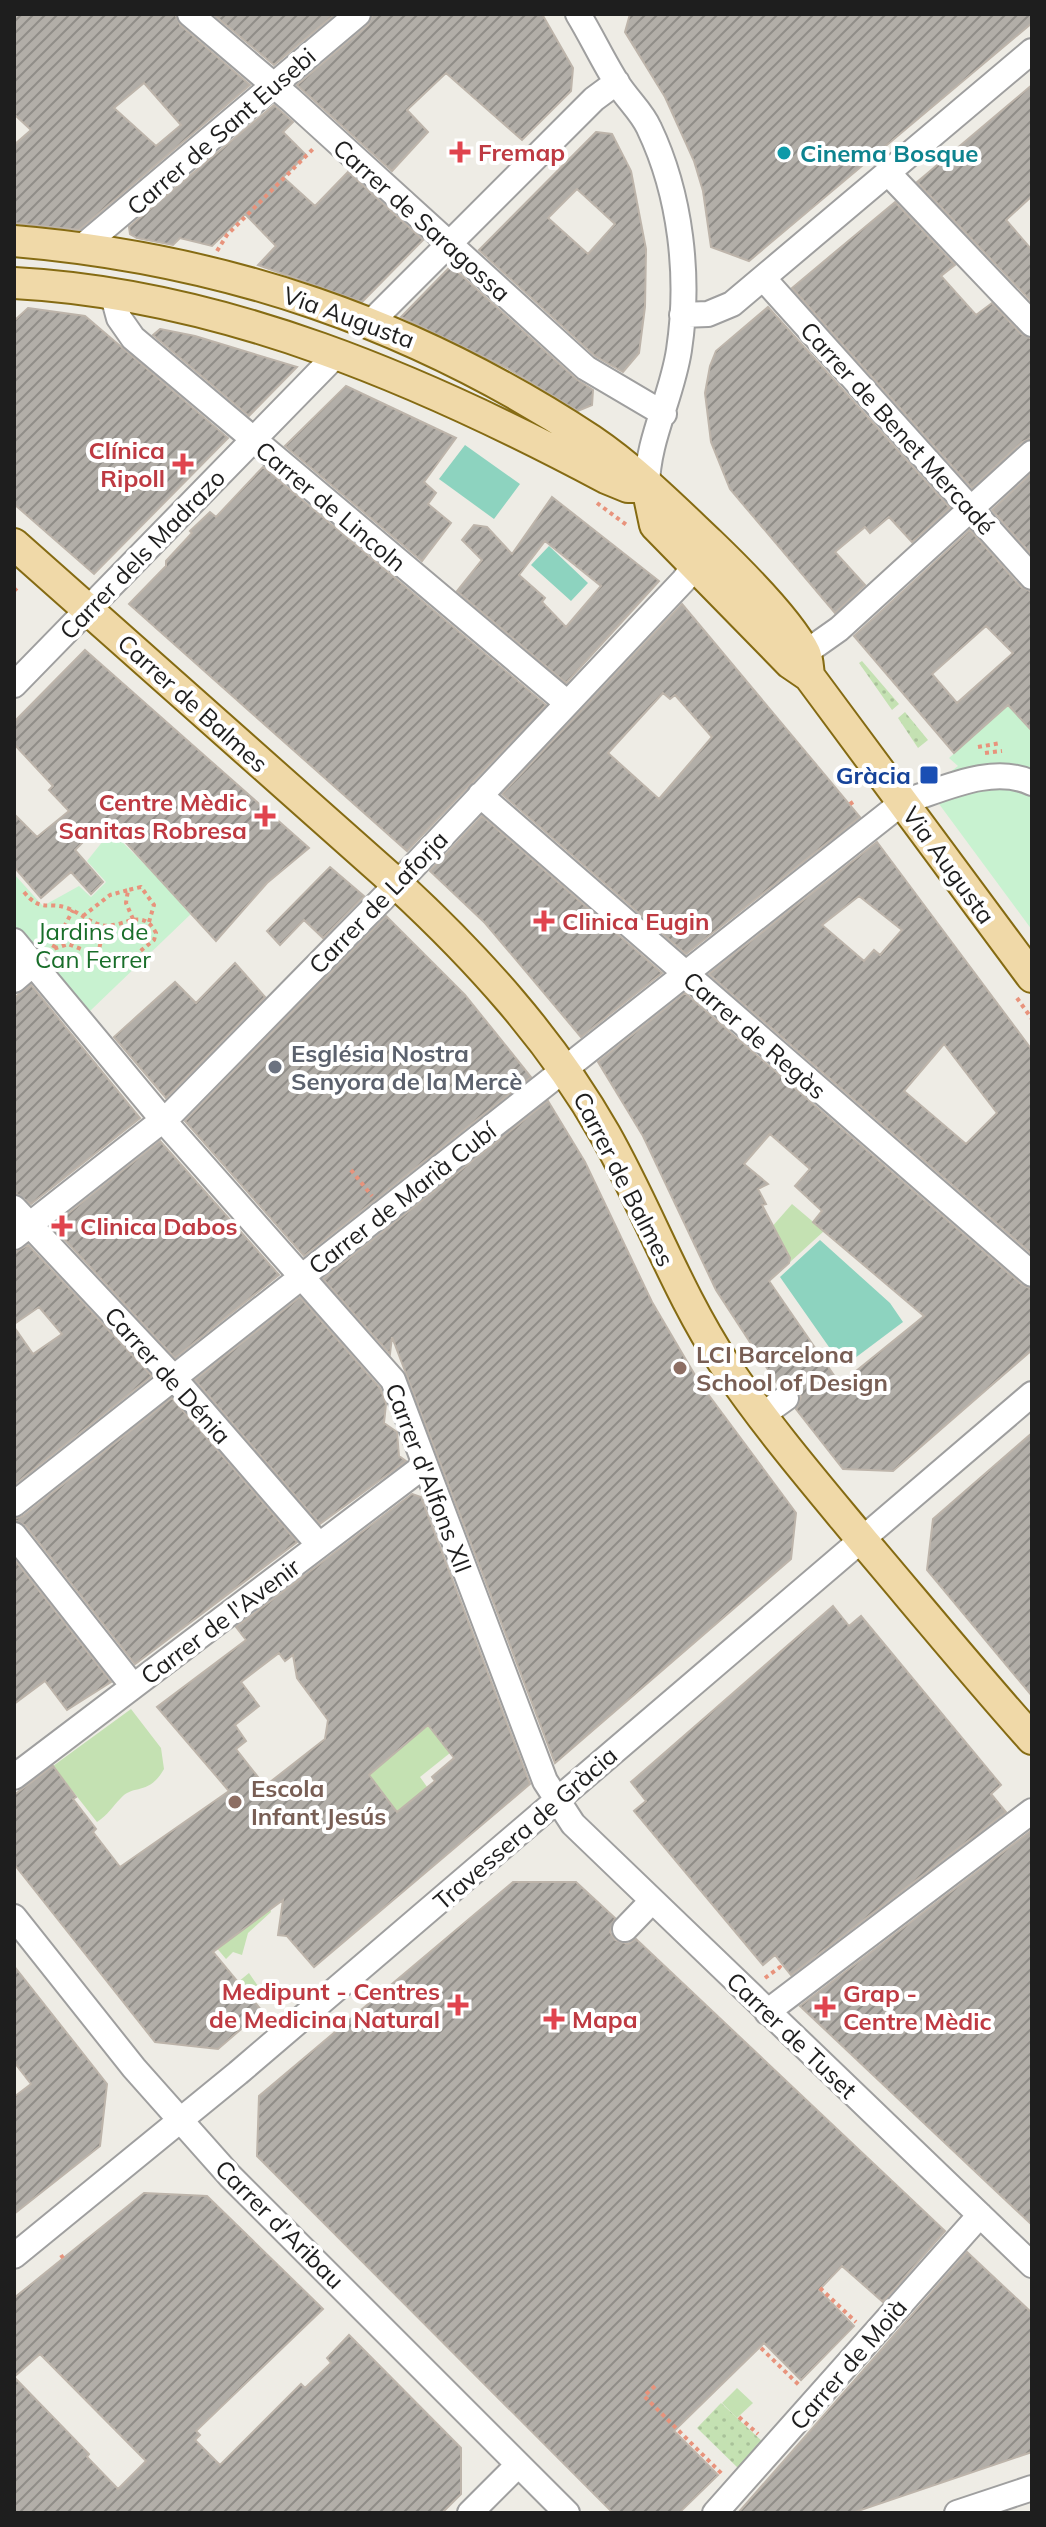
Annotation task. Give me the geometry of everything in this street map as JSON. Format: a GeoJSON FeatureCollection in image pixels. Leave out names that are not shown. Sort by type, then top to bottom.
{"type":"FeatureCollection","features":[{"type":"Feature","properties":{"kind":"main road","name":"Via Augusta"},"geometry":{"type":"LineString","coordinates":[[19,240],[83,246],[224,274],[371,322],[415,340],[592,441],[735,567],[1032,977]]}},
{"type":"Feature","properties":{"kind":"main road"},"geometry":{"type":"LineString","coordinates":[[19,240],[37,278],[83,246]]}},
{"type":"Feature","properties":{"kind":"main road","name":"Via Augusta"},"geometry":{"type":"LineString","coordinates":[[37,278],[195,311],[337,354],[447,401],[606,478],[628,487],[647,487]]}},
{"type":"Feature","properties":{"kind":"main road"},"geometry":{"type":"LineString","coordinates":[[337,354],[371,322]]}},
{"type":"Feature","properties":{"kind":"main road","name":"Via Augusta"},"geometry":{"type":"LineString","coordinates":[[647,487],[655,525],[790,663],[807,665]]}},
{"type":"Feature","properties":{"kind":"main road","name":"Carrer de Balmes"},"geometry":{"type":"LineString","coordinates":[[14,544],[397,884],[485,971],[565,1069],[605,1134],[709,1339],[761,1416],[1032,1739]]}},
{"type":"Feature","properties":{"kind":"street","name":"Carrer de Saragossa"},"geometry":{"type":"LineString","coordinates":[[190,14],[586,368],[664,414]]}},
{"type":"Feature","properties":{"kind":"street","name":"Carrer de Sant Eusebi"},"geometry":{"type":"LineString","coordinates":[[83,246],[110,227],[358,14]]}},
{"type":"Feature","properties":{"kind":"street"},"geometry":{"type":"LineString","coordinates":[[588,18],[617,82],[648,125],[675,195],[682,315],[677,362],[651,452],[647,487]]}},
{"type":"Feature","properties":{"kind":"street"},"geometry":{"type":"LineString","coordinates":[[682,315],[708,314],[727,308],[1032,51]]}},
{"type":"Feature","properties":{"kind":"street"},"geometry":{"type":"LineString","coordinates":[[371,322],[594,99],[617,82]]}},
{"type":"Feature","properties":{"kind":"street"},"geometry":{"type":"LineString","coordinates":[[889,174],[1032,324]]}},
{"type":"Feature","properties":{"kind":"street"},"geometry":{"type":"LineString","coordinates":[[14,304],[37,278]]}},
{"type":"Feature","properties":{"kind":"street","name":"Carrer de Benet Mercadé"},"geometry":{"type":"LineString","coordinates":[[764,279],[1032,577]]}},
{"type":"Feature","properties":{"kind":"street","name":"Carrer de Lincoln"},"geometry":{"type":"LineString","coordinates":[[113,296],[119,318],[133,338],[566,702]]}},
{"type":"Feature","properties":{"kind":"street","name":"Carrer dels Madrazo"},"geometry":{"type":"LineString","coordinates":[[14,685],[337,354]]}},
{"type":"Feature","properties":{"kind":"street"},"geometry":{"type":"LineString","coordinates":[[807,665],[839,629],[1032,453]]}},
{"type":"Feature","properties":{"kind":"street"},"geometry":{"type":"LineString","coordinates":[[695,564],[699,533]]}},
{"type":"Feature","properties":{"kind":"street","name":"Carrer de Laforja"},"geometry":{"type":"LineString","coordinates":[[20,1223],[163,1120],[397,884],[695,564]]}},
{"type":"Feature","properties":{"kind":"street"},"geometry":{"type":"LineString","coordinates":[[953,786],[961,774],[977,766],[1006,762],[1032,767]]}},
{"type":"Feature","properties":{"kind":"street"},"geometry":{"type":"LineString","coordinates":[[953,786],[1001,777],[1032,783]]}},
{"type":"Feature","properties":{"kind":"street","name":"Carrer de Marià Cubí"},"geometry":{"type":"LineString","coordinates":[[14,1504],[684,974],[758,923],[837,861],[903,802],[953,786]]}},
{"type":"Feature","properties":{"kind":"street","name":"Carrer de Regàs"},"geometry":{"type":"LineString","coordinates":[[480,795],[1032,1274]]}},
{"type":"Feature","properties":{"kind":"street","name":"Carrer d'Alfons XII"},"geometry":{"type":"LineString","coordinates":[[14,941],[43,956],[163,1120],[389,1374],[545,1781],[557,1801]]}},
{"type":"Feature","properties":{"kind":"street"},"geometry":{"type":"LineString","coordinates":[[14,980],[43,956]]}},
{"type":"Feature","properties":{"kind":"street","name":"Carrer de Dénia"},"geometry":{"type":"LineString","coordinates":[[20,1223],[173,1377],[319,1545]]}},
{"type":"Feature","properties":{"kind":"street","name":"Travessera de Gràcia"},"geometry":{"type":"LineString","coordinates":[[14,2256],[557,1801],[1032,1394]]}},
{"type":"Feature","properties":{"kind":"street"},"geometry":{"type":"LineString","coordinates":[[761,1416],[786,1398]]}},
{"type":"Feature","properties":{"kind":"street","name":"Carrer de l'Avenir"},"geometry":{"type":"LineString","coordinates":[[14,1777],[425,1465]]}},
{"type":"Feature","properties":{"kind":"street"},"geometry":{"type":"LineString","coordinates":[[14,1535],[133,1686]]}},
{"type":"Feature","properties":{"kind":"street","name":"Carrer de Tuset"},"geometry":{"type":"LineString","coordinates":[[557,1801],[573,1824],[651,1902],[1032,2265]]}},
{"type":"Feature","properties":{"kind":"street"},"geometry":{"type":"LineString","coordinates":[[767,2012],[1032,1811]]}},
{"type":"Feature","properties":{"kind":"street"},"geometry":{"type":"LineString","coordinates":[[625,1929],[651,1902]]}},
{"type":"Feature","properties":{"kind":"street","name":"Carrer d'Aribau"},"geometry":{"type":"LineString","coordinates":[[14,1917],[180,2120],[230,2176],[567,2513]]}},
{"type":"Feature","properties":{"kind":"street","name":"Carrer de Moià"},"geometry":{"type":"LineString","coordinates":[[715,2513],[980,2215]]}},
{"type":"Feature","properties":{"kind":"street"},"geometry":{"type":"LineString","coordinates":[[470,2513],[518,2465]]}},
{"type":"Feature","properties":{"kind":"street"},"geometry":{"type":"LineString","coordinates":[[957,2513],[1032,2488]]}},
{"type":"Feature","properties":{"kind":"path"},"geometry":{"type":"LineString","coordinates":[[214,257],[227,235],[311,153],[316,146],[308,128],[314,122]]}},
{"type":"Feature","properties":{"kind":"path"},"geometry":{"type":"LineString","coordinates":[[14,591],[19,586]]}},
{"type":"Feature","properties":{"kind":"path"},"geometry":{"type":"LineString","coordinates":[[978,747],[1001,743]]}},
{"type":"Feature","properties":{"kind":"path"},"geometry":{"type":"LineString","coordinates":[[979,754],[1002,751]]}},
{"type":"Feature","properties":{"kind":"path"},"geometry":{"type":"LineString","coordinates":[[83,916],[110,895],[141,887],[147,891],[154,905],[149,922]]}},
{"type":"Feature","properties":{"kind":"path"},"geometry":{"type":"LineString","coordinates":[[128,890],[126,903],[133,919]]}},
{"type":"Feature","properties":{"kind":"path"},"geometry":{"type":"LineString","coordinates":[[24,892],[42,907],[73,910],[104,925],[133,919],[149,922],[156,933],[154,940],[132,961],[117,965],[68,944],[43,956]]}},
{"type":"Feature","properties":{"kind":"path"},"geometry":{"type":"LineString","coordinates":[[43,956],[73,910]]}},
{"type":"Feature","properties":{"kind":"path"},"geometry":{"type":"LineString","coordinates":[[98,955],[104,925]]}},
{"type":"Feature","properties":{"kind":"path"},"geometry":{"type":"LineString","coordinates":[[351,1170],[377,1201]]}},
{"type":"Feature","properties":{"kind":"path","name":"Carrer de Tuset"},"geometry":{"type":"LineString","coordinates":[[765,1979],[780,1967]]}},
{"type":"Feature","properties":{"kind":"path"},"geometry":{"type":"LineString","coordinates":[[820,2288],[853,2320]]}},
{"type":"Feature","properties":{"kind":"path"},"geometry":{"type":"LineString","coordinates":[[761,2348],[804,2390]]}},
{"type":"Feature","properties":{"kind":"path"},"geometry":{"type":"LineString","coordinates":[[655,2386],[643,2398],[726,2479]]}},
{"type":"Feature","properties":{"kind":"path"},"geometry":{"type":"LineString","coordinates":[[739,2417],[763,2440]]}},
{"type":"Feature","properties":{"kind":"green space"},"geometry":{"type":"Polygon","coordinates":[[[465,445],[520,484],[494,519],[439,479],[465,445]]]}},
{"type":"Feature","properties":{"kind":"green space"},"geometry":{"type":"Polygon","coordinates":[[[549,546],[588,583],[571,601],[531,565],[549,546]]]}},
{"type":"Feature","properties":{"kind":"green space"},"geometry":{"type":"Polygon","coordinates":[[[862,661],[899,704],[892,710],[859,663],[862,661]]]}},
{"type":"Feature","properties":{"kind":"green space"},"geometry":{"type":"Polygon","coordinates":[[[1008,705],[1032,731],[1032,930],[928,789],[958,766],[949,758],[1008,705]]]}},
{"type":"Feature","properties":{"kind":"green space"},"geometry":{"type":"Polygon","coordinates":[[[905,712],[928,740],[918,748],[898,718],[905,712]]]}},
{"type":"Feature","properties":{"kind":"green space","name":"Jardins de Can Ferrer"},"geometry":{"type":"Polygon","coordinates":[[[111,831],[193,912],[90,1011],[14,924],[14,874],[43,906],[79,886],[91,897],[106,882],[87,861],[111,831]]]}},
{"type":"Feature","properties":{"kind":"green space"},"geometry":{"type":"Polygon","coordinates":[[[792,1204],[824,1231],[789,1263],[770,1229],[792,1204]]]}},
{"type":"Feature","properties":{"kind":"green space"},"geometry":{"type":"Polygon","coordinates":[[[820,1240],[890,1303],[903,1322],[843,1367],[780,1277],[820,1240]]]}},
{"type":"Feature","properties":{"kind":"green space"},"geometry":{"type":"Polygon","coordinates":[[[131,1709],[161,1748],[164,1769],[153,1783],[126,1794],[97,1822],[53,1766],[131,1709]]]}},
{"type":"Feature","properties":{"kind":"green space"},"geometry":{"type":"Polygon","coordinates":[[[428,1725],[450,1753],[420,1777],[430,1791],[412,1799],[400,1816],[369,1775],[428,1725]]]}},
{"type":"Feature","properties":{"kind":"green space"},"geometry":{"type":"Polygon","coordinates":[[[270,1909],[271,1912],[248,1933],[242,1955],[233,1952],[226,1959],[215,1946],[270,1909]]]}},
{"type":"Feature","properties":{"kind":"green space"},"geometry":{"type":"Polygon","coordinates":[[[249,1973],[260,1989],[255,1993],[260,1998],[254,2002],[238,1982],[249,1973]]]}},
{"type":"Feature","properties":{"kind":"green space"},"geometry":{"type":"Polygon","coordinates":[[[737,2388],[753,2403],[737,2418],[722,2403],[737,2388]]]}},
{"type":"Feature","properties":{"kind":"green space"},"geometry":{"type":"Polygon","coordinates":[[[721,2403],[765,2444],[741,2471],[697,2428],[721,2403]]]}},
{"type":"Feature","properties":{"kind":"building"},"geometry":{"type":"Polygon","coordinates":[[[14,14],[175,14],[180,25],[250,85],[79,230],[14,223],[14,145],[31,130],[14,114],[14,14]],[[144,83],[114,108],[156,146],[181,125],[144,83]]]}},
{"type":"Feature","properties":{"kind":"building"},"geometry":{"type":"Polygon","coordinates":[[[213,14],[335,14],[274,65],[213,14]]]}},
{"type":"Feature","properties":{"kind":"building"},"geometry":{"type":"Polygon","coordinates":[[[373,14],[542,14],[573,68],[571,91],[522,140],[446,73],[407,110],[428,132],[392,171],[297,85],[368,25],[373,14]]]}},
{"type":"Feature","properties":{"kind":"building"},"geometry":{"type":"Polygon","coordinates":[[[630,14],[1032,14],[1032,23],[749,261],[711,247],[703,191],[694,161],[665,97],[625,32],[630,14]]]}},
{"type":"Feature","properties":{"kind":"building"},"geometry":{"type":"Polygon","coordinates":[[[1032,85],[1032,196],[1006,220],[1032,250],[1032,302],[917,182],[1032,85]]]}},
{"type":"Feature","properties":{"kind":"building"},"geometry":{"type":"Polygon","coordinates":[[[274,105],[293,122],[283,132],[306,155],[283,177],[315,206],[348,172],[423,240],[362,302],[258,265],[276,246],[245,214],[212,246],[180,238],[173,245],[130,234],[129,227],[274,105]]]}},
{"type":"Feature","properties":{"kind":"building"},"geometry":{"type":"Polygon","coordinates":[[[596,132],[612,134],[631,171],[646,249],[645,307],[639,353],[623,372],[595,356],[479,250],[596,132]],[[577,189],[548,218],[588,254],[615,224],[577,189]]]}},
{"type":"Feature","properties":{"kind":"building"},"geometry":{"type":"Polygon","coordinates":[[[895,202],[955,265],[941,276],[976,315],[992,303],[1021,334],[1032,339],[1032,438],[1022,442],[972,488],[792,288],[895,202]]]}},
{"type":"Feature","properties":{"kind":"building"},"geometry":{"type":"Polygon","coordinates":[[[451,266],[576,379],[593,390],[592,405],[578,411],[507,368],[401,317],[451,266]]]}},
{"type":"Feature","properties":{"kind":"building"},"geometry":{"type":"Polygon","coordinates":[[[768,307],[950,508],[912,542],[889,517],[870,533],[865,527],[835,552],[865,585],[835,613],[730,489],[711,442],[705,393],[716,351],[768,307]]]}},
{"type":"Feature","properties":{"kind":"building"},"geometry":{"type":"Polygon","coordinates":[[[28,308],[85,316],[228,438],[94,574],[14,504],[14,321],[28,308]]]}},
{"type":"Feature","properties":{"kind":"building"},"geometry":{"type":"Polygon","coordinates":[[[160,329],[195,336],[297,367],[249,416],[153,335],[160,329]]]}},
{"type":"Feature","properties":{"kind":"building"},"geometry":{"type":"Polygon","coordinates":[[[346,386],[456,438],[424,482],[436,493],[428,504],[451,523],[422,561],[285,446],[346,386]]]}},
{"type":"Feature","properties":{"kind":"building"},"geometry":{"type":"Polygon","coordinates":[[[263,467],[546,705],[407,851],[129,604],[166,566],[166,561],[192,533],[190,531],[210,512],[216,517],[263,467]]]}},
{"type":"Feature","properties":{"kind":"building"},"geometry":{"type":"Polygon","coordinates":[[[1032,473],[1032,555],[992,510],[1032,473]]]}},
{"type":"Feature","properties":{"kind":"building"},"geometry":{"type":"Polygon","coordinates":[[[552,497],[659,581],[566,683],[457,591],[482,560],[462,540],[474,525],[487,527],[512,554],[552,497]],[[545,541],[519,575],[545,598],[542,602],[566,627],[601,586],[545,541]]]}},
{"type":"Feature","properties":{"kind":"building"},"geometry":{"type":"Polygon","coordinates":[[[970,530],[1021,587],[1032,592],[1032,731],[1008,705],[954,753],[854,636],[970,530]],[[986,626],[932,674],[957,703],[1013,653],[986,626]]]}},
{"type":"Feature","properties":{"kind":"building"},"geometry":{"type":"Polygon","coordinates":[[[682,604],[860,817],[686,954],[502,794],[682,604]],[[663,693],[608,753],[659,799],[712,737],[675,695],[670,699],[663,693]]]}},
{"type":"Feature","properties":{"kind":"building"},"geometry":{"type":"Polygon","coordinates":[[[85,650],[309,848],[267,883],[216,941],[109,824],[102,831],[98,827],[75,850],[103,882],[91,894],[71,872],[41,898],[14,867],[14,814],[37,837],[69,811],[49,790],[53,786],[14,744],[14,722],[85,650]]]}},
{"type":"Feature","properties":{"kind":"building"},"geometry":{"type":"Polygon","coordinates":[[[482,816],[662,973],[581,1037],[485,923],[430,871],[482,816]]]}},
{"type":"Feature","properties":{"kind":"building"},"geometry":{"type":"Polygon","coordinates":[[[877,842],[1032,1050],[1032,1254],[709,974],[877,842]],[[859,896],[822,925],[864,961],[874,950],[880,955],[902,930],[859,896]],[[944,1044],[904,1091],[966,1144],[997,1113],[944,1044]]]}},
{"type":"Feature","properties":{"kind":"building"},"geometry":{"type":"Polygon","coordinates":[[[330,867],[364,896],[323,938],[304,920],[280,945],[267,931],[330,867]]]}},
{"type":"Feature","properties":{"kind":"building"},"geometry":{"type":"Polygon","coordinates":[[[386,916],[465,995],[531,1077],[304,1256],[185,1121],[386,916]]]}},
{"type":"Feature","properties":{"kind":"building"},"geometry":{"type":"Polygon","coordinates":[[[235,963],[265,997],[166,1098],[114,1037],[175,982],[196,1003],[235,963]]]}},
{"type":"Feature","properties":{"kind":"building"},"geometry":{"type":"Polygon","coordinates":[[[31,985],[140,1118],[31,1204],[14,1192],[14,998],[31,985]]]}},
{"type":"Feature","properties":{"kind":"building"},"geometry":{"type":"Polygon","coordinates":[[[685,993],[1022,1285],[1032,1289],[1032,1350],[893,1471],[843,1469],[796,1409],[801,1397],[798,1389],[791,1384],[778,1385],[716,1290],[643,1136],[598,1062],[685,993]],[[770,1134],[744,1164],[768,1184],[758,1189],[766,1204],[762,1205],[790,1258],[789,1263],[769,1281],[840,1384],[924,1316],[813,1222],[822,1211],[795,1186],[810,1169],[770,1134]]]}},
{"type":"Feature","properties":{"kind":"building"},"geometry":{"type":"Polygon","coordinates":[[[548,1101],[585,1162],[652,1302],[699,1382],[796,1513],[791,1559],[555,1763],[392,1337],[390,1354],[323,1279],[548,1101]]]}},
{"type":"Feature","properties":{"kind":"building"},"geometry":{"type":"Polygon","coordinates":[[[160,1141],[279,1275],[175,1358],[52,1226],[160,1141]]]}},
{"type":"Feature","properties":{"kind":"building"},"geometry":{"type":"Polygon","coordinates":[[[28,1245],[152,1376],[14,1485],[14,1327],[33,1354],[62,1334],[39,1307],[14,1324],[14,1253],[28,1245]]]}},
{"type":"Feature","properties":{"kind":"building"},"geometry":{"type":"Polygon","coordinates":[[[300,1297],[380,1388],[386,1404],[384,1423],[397,1432],[399,1456],[406,1461],[320,1524],[195,1380],[300,1297]]]}},
{"type":"Feature","properties":{"kind":"building"},"geometry":{"type":"Polygon","coordinates":[[[172,1398],[297,1542],[135,1664],[26,1526],[14,1519],[23,1516],[172,1398]]]}},
{"type":"Feature","properties":{"kind":"building"},"geometry":{"type":"Polygon","coordinates":[[[1032,1433],[1032,1696],[927,1570],[933,1519],[1032,1433]]]}},
{"type":"Feature","properties":{"kind":"building"},"geometry":{"type":"Polygon","coordinates":[[[412,1494],[421,1497],[530,1784],[314,1967],[287,1936],[278,1935],[283,1900],[213,1952],[262,2011],[218,2049],[155,2042],[14,1864],[14,1795],[53,1766],[96,1829],[93,1832],[120,1867],[229,1791],[157,1707],[246,1640],[236,1627],[412,1494]],[[279,1653],[241,1682],[259,1706],[235,1725],[246,1741],[236,1749],[265,1786],[325,1739],[328,1720],[297,1678],[293,1655],[285,1661],[279,1653]],[[428,1725],[369,1775],[397,1812],[435,1781],[432,1777],[454,1758],[428,1725]]]}},
{"type":"Feature","properties":{"kind":"building"},"geometry":{"type":"Polygon","coordinates":[[[14,1559],[111,1682],[67,1710],[45,1681],[14,1704],[14,1559]]]}},
{"type":"Feature","properties":{"kind":"building"},"geometry":{"type":"Polygon","coordinates":[[[833,1606],[849,1626],[861,1616],[1001,1785],[991,1794],[1006,1812],[791,1975],[775,1955],[763,1965],[634,1811],[646,1801],[631,1782],[833,1606]]]}},
{"type":"Feature","properties":{"kind":"building"},"geometry":{"type":"Polygon","coordinates":[[[1032,1830],[1032,2225],[800,2006],[1032,1830]]]}},
{"type":"Feature","properties":{"kind":"building"},"geometry":{"type":"Polygon","coordinates":[[[513,1882],[576,1882],[615,1918],[610,1932],[615,1940],[628,1944],[636,1939],[945,2231],[883,2302],[842,2266],[819,2290],[854,2326],[801,2380],[764,2343],[674,2431],[718,2475],[679,2513],[613,2513],[257,2156],[259,2096],[513,1882]]]}},
{"type":"Feature","properties":{"kind":"building"},"geometry":{"type":"Polygon","coordinates":[[[14,1966],[107,2084],[100,2146],[14,2214],[14,2097],[31,2084],[14,2062],[14,1966]]]}},
{"type":"Feature","properties":{"kind":"building"},"geometry":{"type":"Polygon","coordinates":[[[144,2193],[207,2196],[323,2309],[196,2431],[200,2435],[195,2440],[220,2465],[301,2384],[305,2388],[331,2363],[327,2358],[349,2335],[461,2448],[461,2494],[442,2513],[14,2513],[14,2377],[14,2298],[144,2193]],[[40,2354],[14,2377],[89,2454],[87,2457],[118,2489],[146,2461],[40,2354]]]}},
{"type":"Feature","properties":{"kind":"building"},"geometry":{"type":"Polygon","coordinates":[[[967,2252],[1032,2313],[1032,2452],[852,2513],[738,2513],[967,2252]]]}},
{"type":"Feature","properties":{"kind":"place","name":"Fremap"},"geometry":{"type":"Point","coordinates":[460,152]}},
{"type":"Feature","properties":{"kind":"place","name":"Cinema Bosque"},"geometry":{"type":"Point","coordinates":[784,153]}},
{"type":"Feature","properties":{"kind":"place","name":"Clínica Ripoll"},"geometry":{"type":"Point","coordinates":[183,464]}},
{"type":"Feature","properties":{"kind":"place","name":"Gràcia"},"geometry":{"type":"Point","coordinates":[929,775]}},
{"type":"Feature","properties":{"kind":"place","name":"Centre Mèdic Sanitas Robresa"},"geometry":{"type":"Point","coordinates":[265,816]}},
{"type":"Feature","properties":{"kind":"place","name":"Clinica Eugin"},"geometry":{"type":"Point","coordinates":[544,921]}},
{"type":"Feature","properties":{"kind":"place","name":"Església Nostra Senyora de la Mercè"},"geometry":{"type":"Point","coordinates":[275,1067]}},
{"type":"Feature","properties":{"kind":"place","name":"Clinica Dabos"},"geometry":{"type":"Point","coordinates":[62,1226]}},
{"type":"Feature","properties":{"kind":"place","name":"LCI Barcelona School of Design"},"geometry":{"type":"Point","coordinates":[680,1368]}},
{"type":"Feature","properties":{"kind":"place","name":"Escola Infant Jesús"},"geometry":{"type":"Point","coordinates":[235,1802]}},
{"type":"Feature","properties":{"kind":"place","name":"Medipunt - Centres de Medicina Natural"},"geometry":{"type":"Point","coordinates":[458,2005]}},
{"type":"Feature","properties":{"kind":"place","name":"Grap - Centre Mèdic"},"geometry":{"type":"Point","coordinates":[825,2007]}},
{"type":"Feature","properties":{"kind":"place","name":"Mapa"},"geometry":{"type":"Point","coordinates":[554,2019]}}]}
